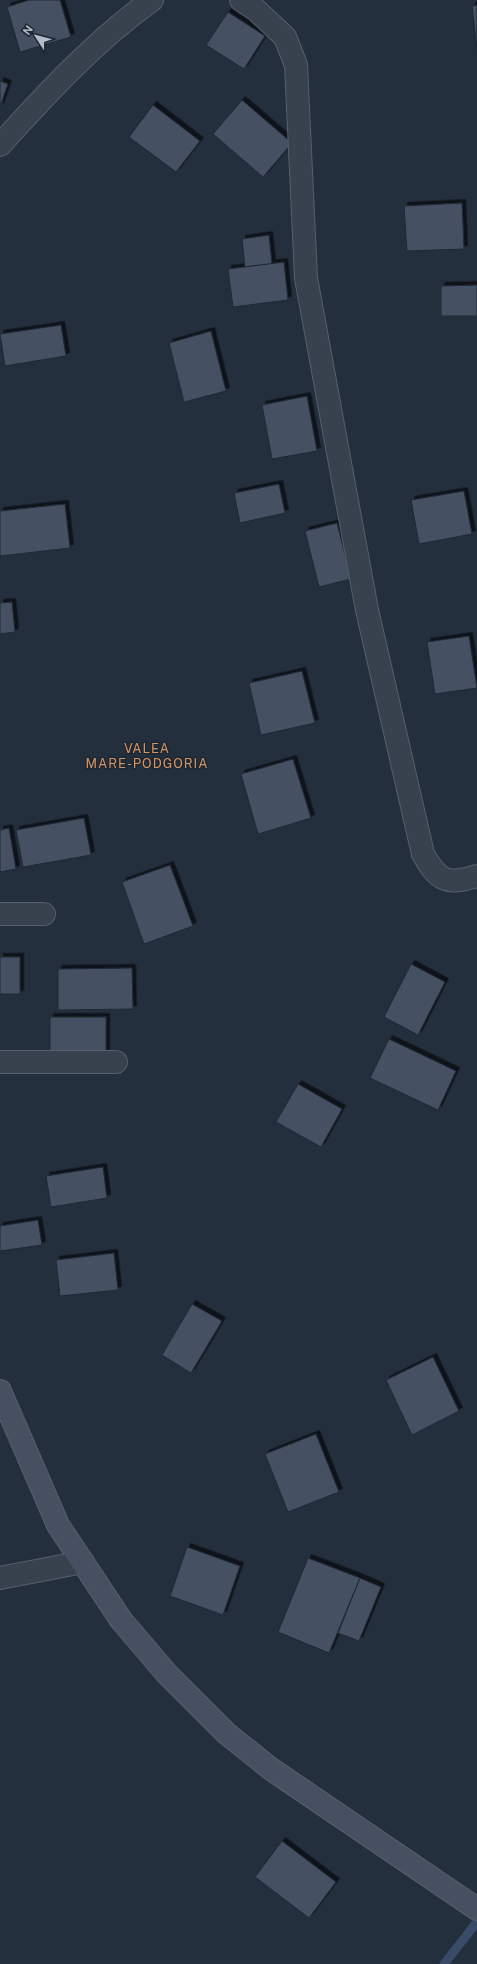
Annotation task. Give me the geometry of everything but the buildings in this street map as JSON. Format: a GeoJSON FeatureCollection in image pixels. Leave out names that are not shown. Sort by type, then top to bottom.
{"type":"FeatureCollection","features":[{"type":"Feature","properties":{"kind":"main road"},"geometry":{"type":"LineString","coordinates":[[0,1391],[58,1525],[122,1620],[167,1674],[226,1733],[271,1769],[477,1909]]}},
{"type":"Feature","properties":{"kind":"street"},"geometry":{"type":"LineString","coordinates":[[0,145],[59,80],[129,16],[152,0]]}},
{"type":"Feature","properties":{"kind":"street"},"geometry":{"type":"LineString","coordinates":[[241,0],[256,10],[285,38],[296,66],[306,278],[367,610],[423,854],[432,869],[444,880],[459,882],[477,876]]}},
{"type":"Feature","properties":{"kind":"street"},"geometry":{"type":"LineString","coordinates":[[0,914],[44,914]]}},
{"type":"Feature","properties":{"kind":"street"},"geometry":{"type":"LineString","coordinates":[[0,1062],[116,1062]]}},
{"type":"Feature","properties":{"kind":"street"},"geometry":{"type":"LineString","coordinates":[[0,1578],[83,1562]]}},
{"type":"Feature","properties":{"kind":"waterway"},"geometry":{"type":"LineString","coordinates":[[444,1964],[477,1922]]}},
{"type":"Feature","properties":{"kind":"district","name":"VALEA MARE-PODGORIA"},"geometry":{"type":"Point","coordinates":[147,756]}}]}
